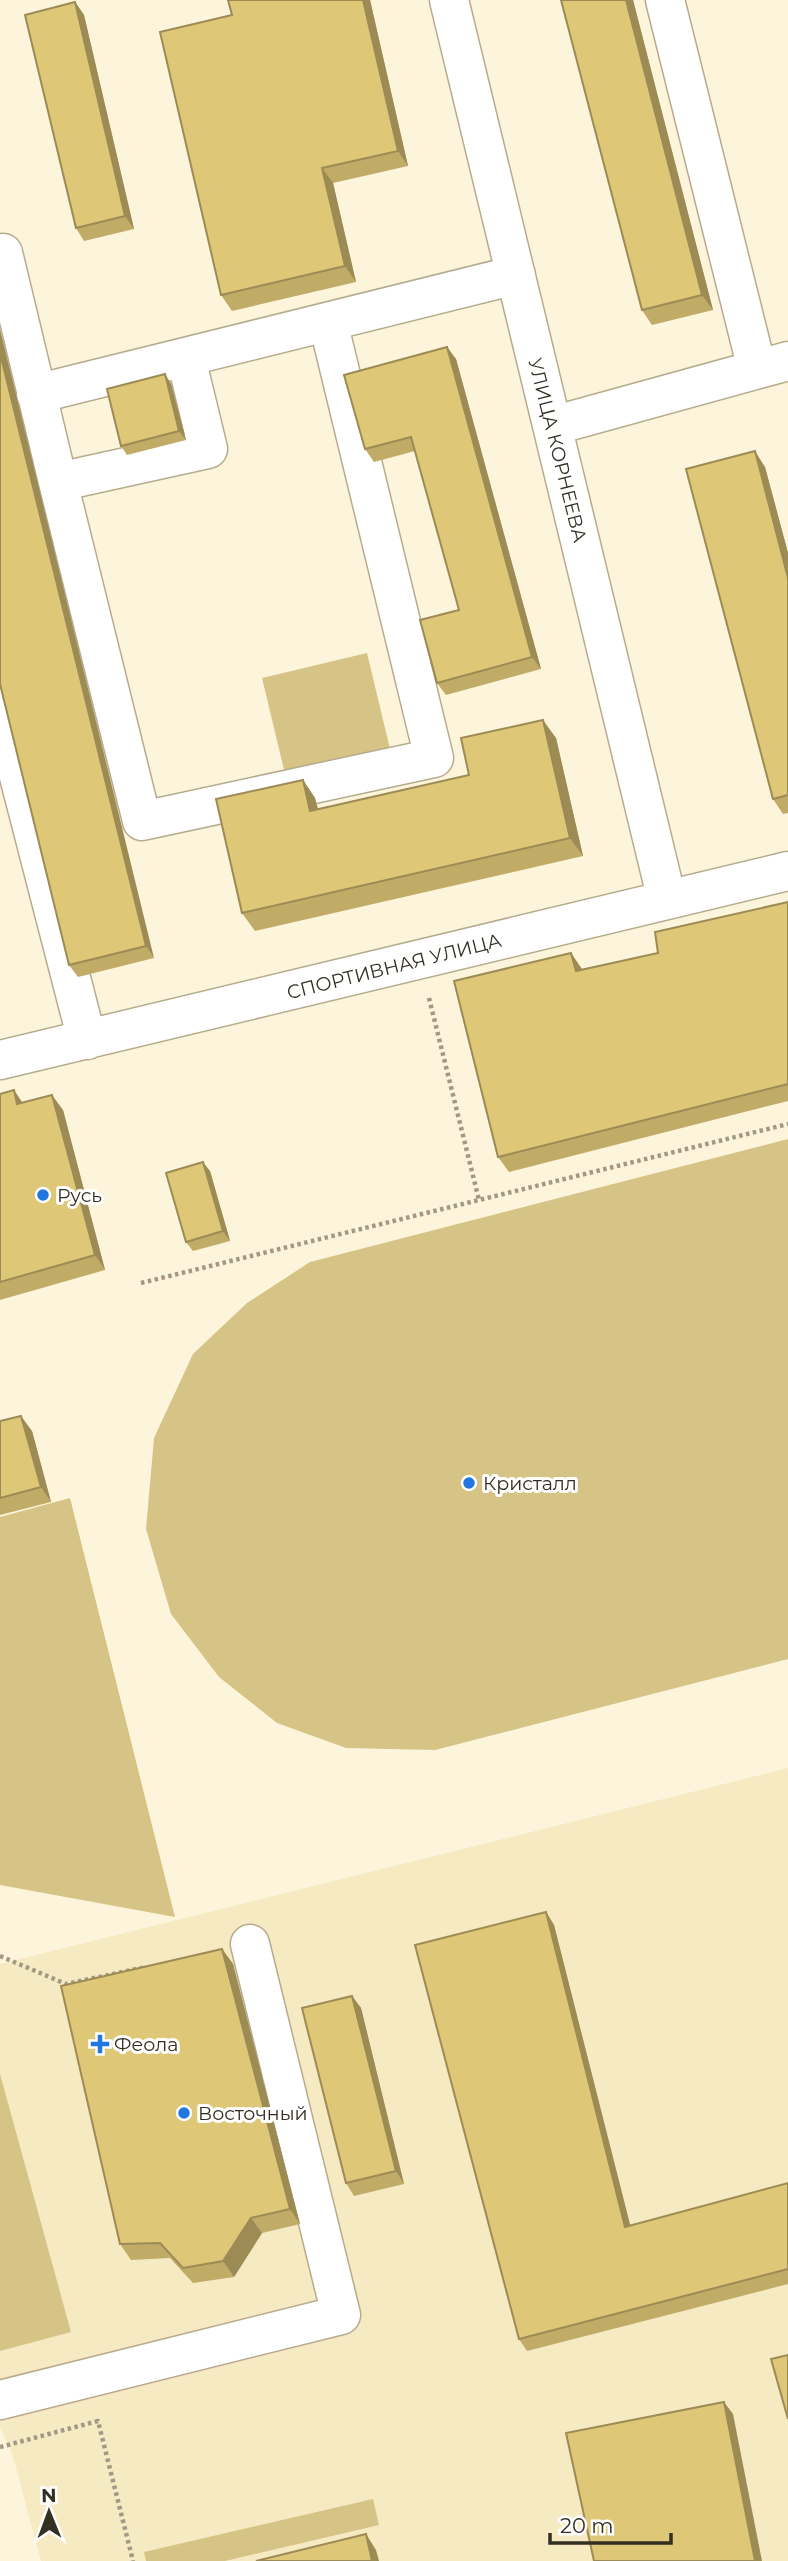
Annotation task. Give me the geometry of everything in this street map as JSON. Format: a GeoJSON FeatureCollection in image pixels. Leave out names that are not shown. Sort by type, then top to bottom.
{"type":"FeatureCollection","features":[{"type":"Feature","properties":{"kind":"street","name":"УЛИЦА КОРНЕЕВА"},"geometry":{"type":"LineString","coordinates":[[449,0],[667,900]]}},
{"type":"Feature","properties":{"kind":"street"},"geometry":{"type":"LineString","coordinates":[[552,426],[773,365],[665,0]]}},
{"type":"Feature","properties":{"kind":"street"},"geometry":{"type":"LineString","coordinates":[[1,248],[142,821],[434,758],[328,322]]}},
{"type":"Feature","properties":{"kind":"street"},"geometry":{"type":"LineString","coordinates":[[36,394],[516,275]]}},
{"type":"Feature","properties":{"kind":"street"},"geometry":{"type":"LineString","coordinates":[[58,482],[208,449],[186,358]]}},
{"type":"Feature","properties":{"kind":"street"},"geometry":{"type":"LineString","coordinates":[[0,702],[87,1040]]}},
{"type":"Feature","properties":{"kind":"street","name":"СПОРТИВНАЯ УЛИЦА"},"geometry":{"type":"LineString","coordinates":[[0,1060],[788,871]]}},
{"type":"Feature","properties":{"kind":"street"},"geometry":{"type":"LineString","coordinates":[[0,2400],[341,2315],[250,1944]]}},
{"type":"Feature","properties":{"kind":"path"},"geometry":{"type":"LineString","coordinates":[[427,994],[479,1200]]}},
{"type":"Feature","properties":{"kind":"path"},"geometry":{"type":"LineString","coordinates":[[141,1283],[788,1124]]}},
{"type":"Feature","properties":{"kind":"path"},"geometry":{"type":"LineString","coordinates":[[0,1956],[66,1984],[158,1964]]}},
{"type":"Feature","properties":{"kind":"path"},"geometry":{"type":"LineString","coordinates":[[0,2447],[97,2421],[133,2561]]}},
{"type":"Feature","properties":{"kind":"shaded area"},"geometry":{"type":"Polygon","coordinates":[[[367,653],[391,753],[286,778],[262,678],[367,653]]]}},
{"type":"Feature","properties":{"kind":"shaded area","name":"Кристалл"},"geometry":{"type":"Polygon","coordinates":[[[788,1139],[788,1659],[435,1750],[346,1748],[277,1723],[219,1677],[171,1614],[146,1529],[154,1438],[193,1354],[247,1303],[310,1262],[788,1139]]]}},
{"type":"Feature","properties":{"kind":"shaded area"},"geometry":{"type":"Polygon","coordinates":[[[70,1498],[175,1917],[0,1885],[0,1517],[70,1498]]]}},
{"type":"Feature","properties":{"kind":"shaded area"},"geometry":{"type":"Polygon","coordinates":[[[788,1768],[788,2561],[41,2561],[12,2453],[0,2427],[0,1964],[788,1768]]]}},
{"type":"Feature","properties":{"kind":"shaded area"},"geometry":{"type":"Polygon","coordinates":[[[0,2074],[71,2332],[0,2351],[0,2074]]]}},
{"type":"Feature","properties":{"kind":"shaded area"},"geometry":{"type":"Polygon","coordinates":[[[373,2499],[379,2525],[225,2561],[146,2561],[144,2552],[373,2499]]]}},
{"type":"Feature","properties":{"kind":"building"},"geometry":{"type":"Polygon","coordinates":[[[228,0],[363,0],[398,151],[322,168],[345,266],[221,295],[160,32],[232,15],[228,0]]]}},
{"type":"Feature","properties":{"kind":"building"},"geometry":{"type":"Polygon","coordinates":[[[561,0],[626,0],[702,295],[642,310],[561,0]]]}},
{"type":"Feature","properties":{"kind":"building"},"geometry":{"type":"Polygon","coordinates":[[[75,2],[125,216],[76,228],[25,15],[75,2]]]}},
{"type":"Feature","properties":{"kind":"building"},"geometry":{"type":"Polygon","coordinates":[[[447,347],[532,657],[437,683],[420,620],[459,610],[411,437],[365,449],[344,375],[447,347]]]}},
{"type":"Feature","properties":{"kind":"building"},"geometry":{"type":"Polygon","coordinates":[[[0,353],[146,946],[69,965],[0,684],[0,353]]]}},
{"type":"Feature","properties":{"kind":"building"},"geometry":{"type":"Polygon","coordinates":[[[165,374],[179,431],[121,446],[107,389],[165,374]]]}},
{"type":"Feature","properties":{"kind":"building"},"geometry":{"type":"Polygon","coordinates":[[[755,451],[788,578],[788,795],[773,799],[686,469],[755,451]]]}},
{"type":"Feature","properties":{"kind":"building"},"geometry":{"type":"Polygon","coordinates":[[[543,720],[570,838],[242,913],[216,799],[303,780],[310,811],[469,775],[461,738],[543,720]]]}},
{"type":"Feature","properties":{"kind":"building"},"geometry":{"type":"Polygon","coordinates":[[[788,902],[788,1084],[498,1157],[454,981],[571,953],[576,971],[658,953],[655,932],[788,902]]]}},
{"type":"Feature","properties":{"kind":"building","name":"Русь"},"geometry":{"type":"Polygon","coordinates":[[[14,1090],[17,1104],[52,1095],[95,1255],[0,1282],[0,1094],[14,1090]]]}},
{"type":"Feature","properties":{"kind":"building"},"geometry":{"type":"Polygon","coordinates":[[[203,1162],[223,1231],[186,1242],[166,1173],[203,1162]]]}},
{"type":"Feature","properties":{"kind":"building"},"geometry":{"type":"Polygon","coordinates":[[[21,1416],[41,1487],[0,1498],[0,1421],[21,1416]]]}},
{"type":"Feature","properties":{"kind":"building"},"geometry":{"type":"Polygon","coordinates":[[[546,1912],[625,2227],[788,2183],[788,2269],[519,2339],[415,1945],[546,1912]]]}},
{"type":"Feature","properties":{"kind":"building","name":"Восточный"},"geometry":{"type":"Polygon","coordinates":[[[222,1949],[290,2209],[251,2218],[223,2261],[183,2268],[160,2243],[120,2244],[61,1986],[222,1949]]]}},
{"type":"Feature","properties":{"kind":"building"},"geometry":{"type":"Polygon","coordinates":[[[352,1996],[396,2171],[346,2183],[302,2008],[352,1996]]]}},
{"type":"Feature","properties":{"kind":"building"},"geometry":{"type":"Polygon","coordinates":[[[788,2355],[788,2419],[771,2359],[788,2355]]]}},
{"type":"Feature","properties":{"kind":"building"},"geometry":{"type":"Polygon","coordinates":[[[724,2402],[755,2561],[594,2561],[566,2433],[724,2402]]]}},
{"type":"Feature","properties":{"kind":"building"},"geometry":{"type":"Polygon","coordinates":[[[366,2534],[372,2561],[256,2561],[366,2534]]]}},
{"type":"Feature","properties":{"kind":"place","name":"Русь"},"geometry":{"type":"Point","coordinates":[43,1195]}},
{"type":"Feature","properties":{"kind":"place","name":"Кристалл"},"geometry":{"type":"Point","coordinates":[469,1483]}},
{"type":"Feature","properties":{"kind":"place","name":"Феола"},"geometry":{"type":"Point","coordinates":[100,2044]}},
{"type":"Feature","properties":{"kind":"place","name":"Восточный"},"geometry":{"type":"Point","coordinates":[184,2113]}}]}
